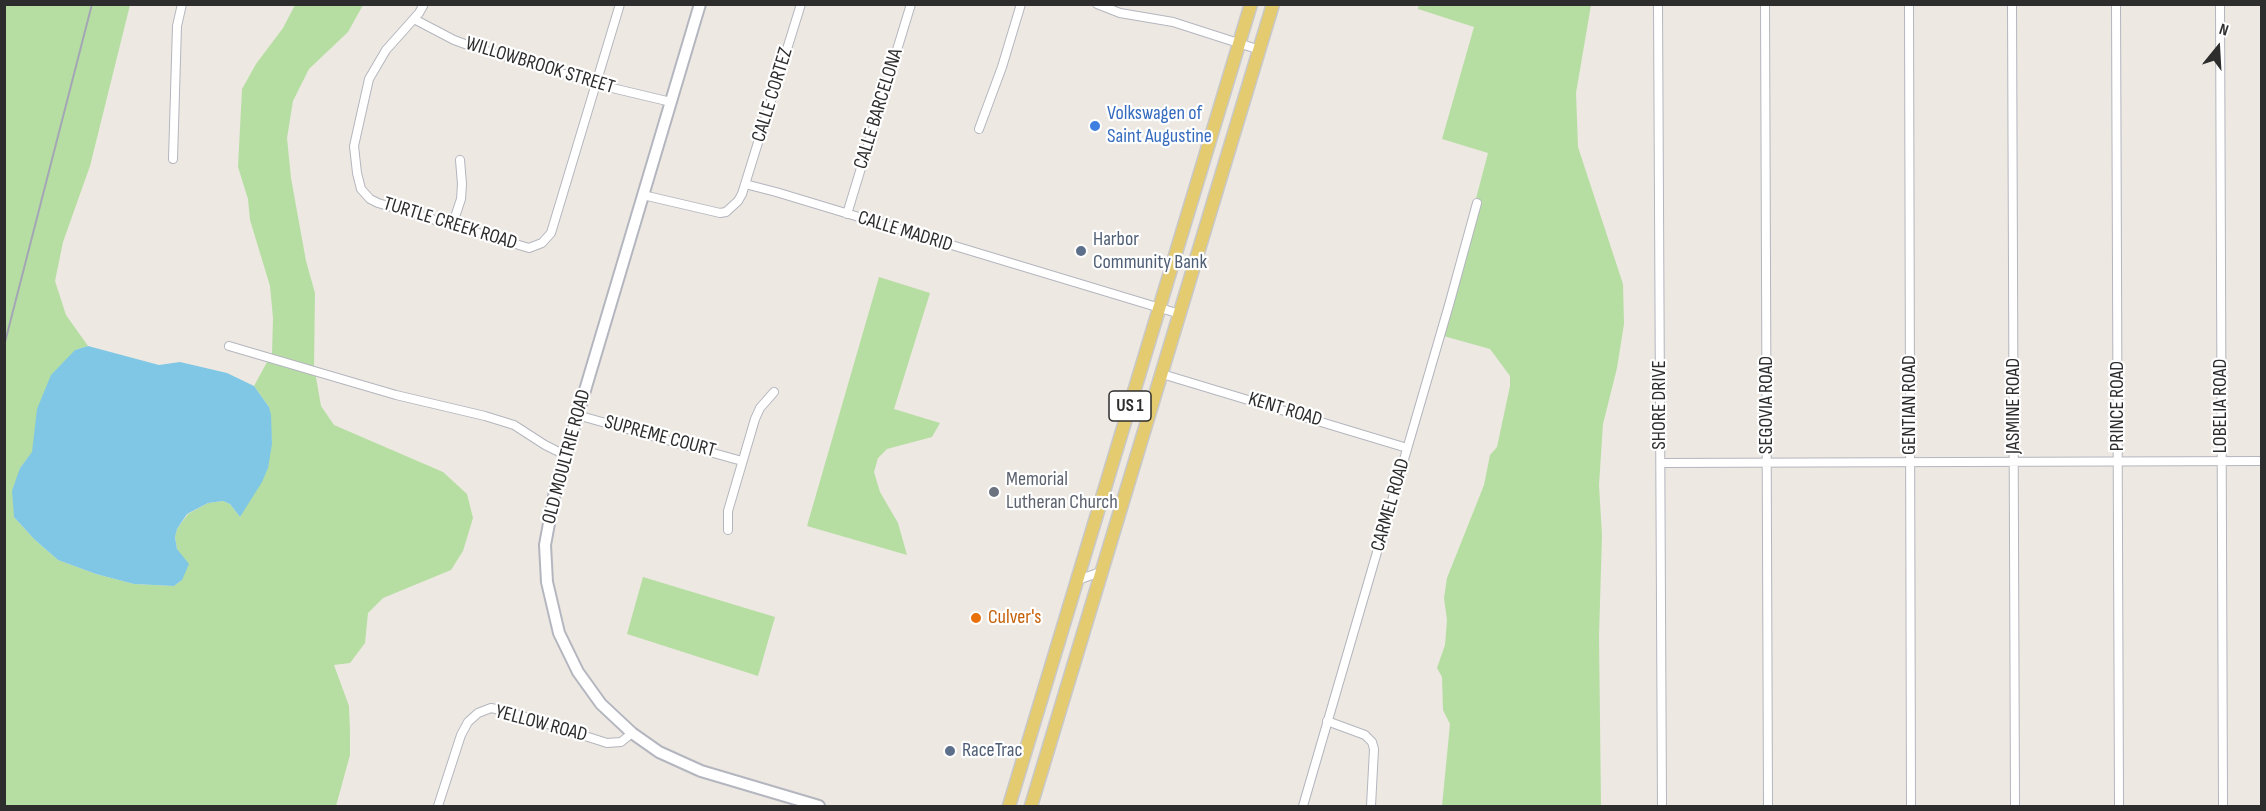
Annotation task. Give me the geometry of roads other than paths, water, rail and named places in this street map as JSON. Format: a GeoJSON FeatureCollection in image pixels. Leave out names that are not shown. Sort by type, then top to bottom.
{"type":"FeatureCollection","features":[{"type":"Feature","properties":{"kind":"main road","name":"OLD MOULTRIE ROAD"},"geometry":{"type":"LineString","coordinates":[[700,4],[552,500],[546,545],[547,582],[553,613],[567,653],[601,704],[632,733],[659,752],[701,771],[819,807]]}},
{"type":"Feature","properties":{"kind":"main road","name":"US 1"},"geometry":{"type":"LineString","coordinates":[[1009,807],[1251,4]]}},
{"type":"Feature","properties":{"kind":"main road","name":"US 1"},"geometry":{"type":"LineString","coordinates":[[1031,807],[1273,4]]}},
{"type":"Feature","properties":{"kind":"street"},"geometry":{"type":"LineString","coordinates":[[173,159],[177,26],[182,4]]}},
{"type":"Feature","properties":{"kind":"street","name":"TURTLE CREEK ROAD"},"geometry":{"type":"LineString","coordinates":[[424,4],[414,19],[386,50],[369,79],[354,146],[361,189],[370,199],[523,247],[535,247],[547,239],[556,218],[596,84]]}},
{"type":"Feature","properties":{"kind":"street"},"geometry":{"type":"LineString","coordinates":[[596,84],[620,4]]}},
{"type":"Feature","properties":{"kind":"street","name":"CALLE CORTEZ"},"geometry":{"type":"LineString","coordinates":[[745,184],[801,4]]}},
{"type":"Feature","properties":{"kind":"street","name":"CALLE BARCELONA"},"geometry":{"type":"LineString","coordinates":[[847,214],[911,4]]}},
{"type":"Feature","properties":{"kind":"street"},"geometry":{"type":"LineString","coordinates":[[979,129],[1002,67],[1021,4]]}},
{"type":"Feature","properties":{"kind":"street"},"geometry":{"type":"LineString","coordinates":[[1097,4],[1120,13],[1173,22],[1260,50]]}},
{"type":"Feature","properties":{"kind":"street","name":"SHORE DRIVE"},"geometry":{"type":"LineString","coordinates":[[1658,4],[1662,807]]}},
{"type":"Feature","properties":{"kind":"street","name":"SEGOVIA ROAD"},"geometry":{"type":"LineString","coordinates":[[1765,4],[1768,807]]}},
{"type":"Feature","properties":{"kind":"street","name":"GENTIAN ROAD"},"geometry":{"type":"LineString","coordinates":[[1909,4],[1911,807]]}},
{"type":"Feature","properties":{"kind":"street","name":"JASMINE ROAD"},"geometry":{"type":"LineString","coordinates":[[2012,4],[2015,807]]}},
{"type":"Feature","properties":{"kind":"street","name":"PRINCE ROAD"},"geometry":{"type":"LineString","coordinates":[[2116,4],[2119,807]]}},
{"type":"Feature","properties":{"kind":"street","name":"LOBELIA ROAD"},"geometry":{"type":"LineString","coordinates":[[2220,4],[2223,807]]}},
{"type":"Feature","properties":{"kind":"street","name":"WILLOWBROOK STREET"},"geometry":{"type":"LineString","coordinates":[[414,19],[454,40],[473,47],[596,84],[671,102]]}},
{"type":"Feature","properties":{"kind":"street"},"geometry":{"type":"LineString","coordinates":[[452,226],[461,199],[460,160]]}},
{"type":"Feature","properties":{"kind":"street"},"geometry":{"type":"LineString","coordinates":[[643,195],[720,213],[726,212],[738,201],[745,184]]}},
{"type":"Feature","properties":{"kind":"street","name":"CALLE MADRID"},"geometry":{"type":"LineString","coordinates":[[745,184],[1180,314]]}},
{"type":"Feature","properties":{"kind":"street","name":"CARMEL ROAD"},"geometry":{"type":"LineString","coordinates":[[1303,807],[1477,203]]}},
{"type":"Feature","properties":{"kind":"street"},"geometry":{"type":"LineString","coordinates":[[229,346],[396,395],[514,425],[544,445],[565,455]]}},
{"type":"Feature","properties":{"kind":"street","name":"KENT ROAD"},"geometry":{"type":"LineString","coordinates":[[1162,374],[1407,448]]}},
{"type":"Feature","properties":{"kind":"street","name":"SUPREME COURT"},"geometry":{"type":"LineString","coordinates":[[728,530],[728,511],[754,419],[774,392]]}},
{"type":"Feature","properties":{"kind":"street","name":"SUPREME COURT"},"geometry":{"type":"LineString","coordinates":[[577,415],[742,461]]}},
{"type":"Feature","properties":{"kind":"street"},"geometry":{"type":"LineString","coordinates":[[1661,463],[2262,461]]}},
{"type":"Feature","properties":{"kind":"street"},"geometry":{"type":"LineString","coordinates":[[1078,580],[1103,571]]}},
{"type":"Feature","properties":{"kind":"street","name":"YELLOW ROAD"},"geometry":{"type":"LineString","coordinates":[[438,807],[461,735],[478,713],[491,708],[607,743],[621,742],[632,733]]}},
{"type":"Feature","properties":{"kind":"street"},"geometry":{"type":"LineString","coordinates":[[1327,721],[1365,735],[1372,742],[1374,749],[1371,807]]}},
{"type":"Feature","properties":{"kind":"water"},"geometry":{"type":"Polygon","coordinates":[[[88,346],[159,365],[180,362],[227,373],[254,386],[269,407],[272,444],[268,468],[262,482],[240,517],[230,504],[223,501],[208,503],[187,514],[177,529],[175,537],[177,549],[189,564],[182,580],[174,586],[134,584],[96,574],[58,560],[14,517],[12,491],[20,468],[32,452],[37,409],[51,375],[75,350],[88,346]]]}},
{"type":"Feature","properties":{"kind":"railway"},"geometry":{"type":"LineString","coordinates":[[4,346],[92,4]]}},
{"type":"Feature","properties":{"kind":"place","name":"Volkswagen of Saint Augustine"},"geometry":{"type":"Point","coordinates":[1095,126]}},
{"type":"Feature","properties":{"kind":"place","name":"Harbor Community Bank"},"geometry":{"type":"Point","coordinates":[1081,251]}},
{"type":"Feature","properties":{"kind":"place","name":"Memorial Lutheran Church"},"geometry":{"type":"Point","coordinates":[994,492]}},
{"type":"Feature","properties":{"kind":"place","name":"Culver's"},"geometry":{"type":"Point","coordinates":[976,618]}},
{"type":"Feature","properties":{"kind":"place","name":"RaceTrac"},"geometry":{"type":"Point","coordinates":[950,751]}}]}
